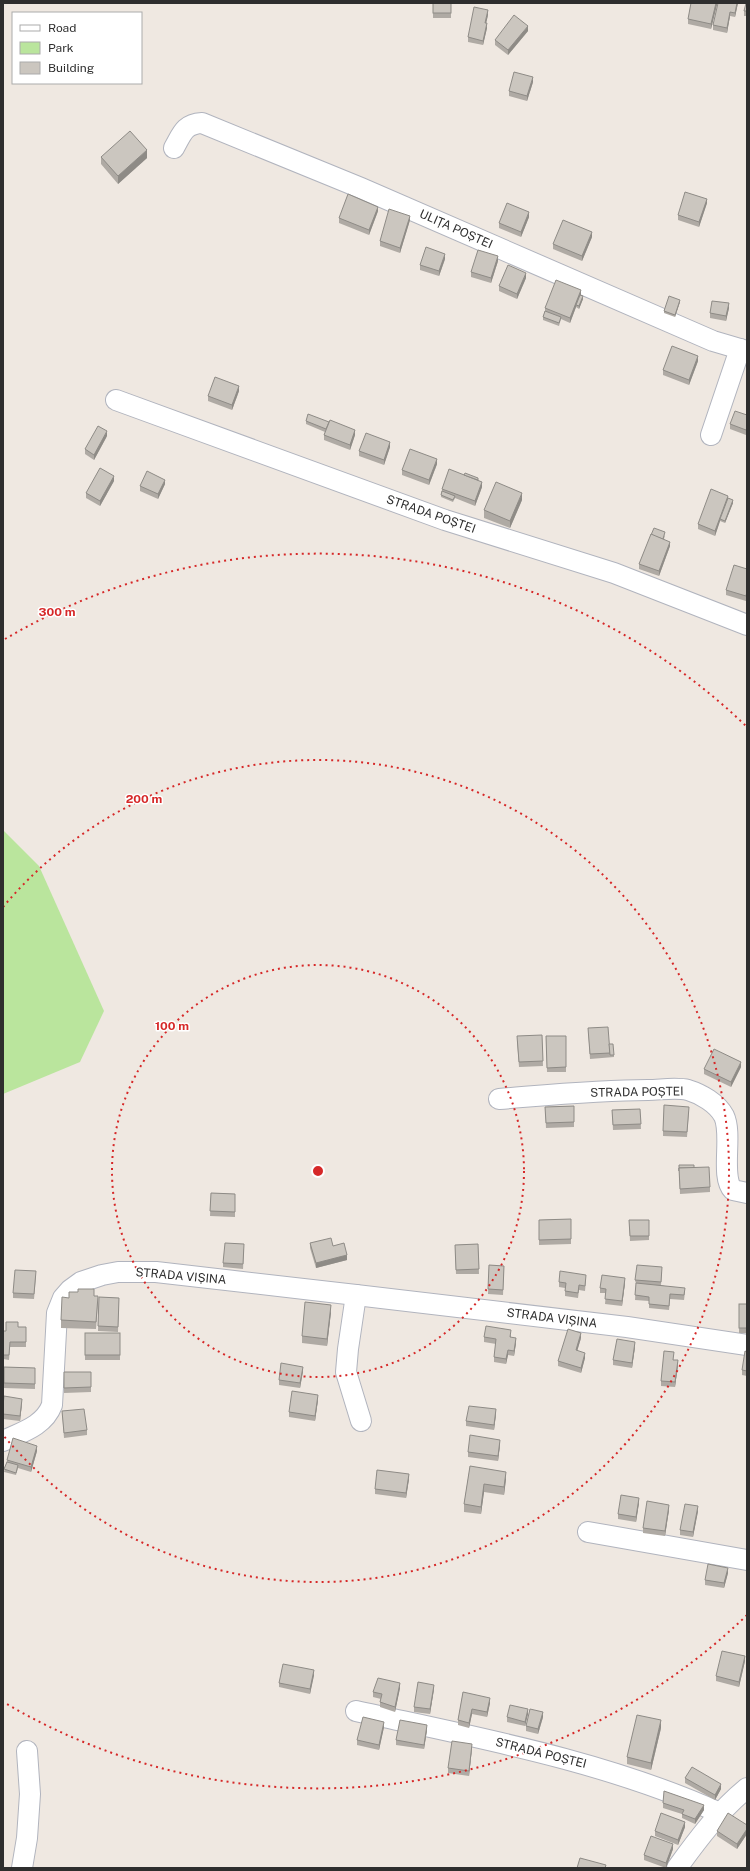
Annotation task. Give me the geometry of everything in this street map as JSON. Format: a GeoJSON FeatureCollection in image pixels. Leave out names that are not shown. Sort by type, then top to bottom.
{"type":"FeatureCollection","features":[{"type":"Feature","properties":{"kind":"street","name":"ULIȚA POȘTEI"},"geometry":{"type":"LineString","coordinates":[[174,148],[184,130],[194,124],[202,123],[361,188],[713,341],[744,350]]}},
{"type":"Feature","properties":{"kind":"street"},"geometry":{"type":"LineString","coordinates":[[711,435],[744,350]]}},
{"type":"Feature","properties":{"kind":"street","name":"STRADA POȘTEI"},"geometry":{"type":"LineString","coordinates":[[116,400],[445,520],[614,573],[747,625]]}},
{"type":"Feature","properties":{"kind":"street","name":"STRADA POȘTEI"},"geometry":{"type":"LineString","coordinates":[[499,1099],[620,1090],[685,1090],[700,1094],[712,1103],[724,1117],[727,1145],[728,1184],[733,1190],[747,1193]]}},
{"type":"Feature","properties":{"kind":"street","name":"STRADA VIȘINA"},"geometry":{"type":"LineString","coordinates":[[3,1441],[32,1427],[45,1418],[49,1413],[52,1405],[59,1305],[62,1298],[81,1282],[102,1275],[118,1272],[144,1271],[356,1295],[627,1327],[747,1345]]}},
{"type":"Feature","properties":{"kind":"street"},"geometry":{"type":"LineString","coordinates":[[356,1295],[346,1372],[361,1421]]}},
{"type":"Feature","properties":{"kind":"street"},"geometry":{"type":"LineString","coordinates":[[588,1532],[747,1560]]}},
{"type":"Feature","properties":{"kind":"street","name":"STRADA POȘTEI"},"geometry":{"type":"LineString","coordinates":[[356,1711],[577,1762],[671,1793],[720,1814]]}},
{"type":"Feature","properties":{"kind":"street"},"geometry":{"type":"LineString","coordinates":[[22,1868],[30,1794],[27,1751]]}},
{"type":"Feature","properties":{"kind":"street"},"geometry":{"type":"LineString","coordinates":[[678,1868],[697,1839],[747,1788]]}},
{"type":"Feature","properties":{"kind":"green space"},"geometry":{"type":"Polygon","coordinates":[[[3,830],[39,866],[104,1011],[80,1062],[3,1094],[3,830]]]}},
{"type":"Feature","properties":{"kind":"building"},"geometry":{"type":"Polygon","coordinates":[[[433,3],[451,3],[451,13],[433,13],[433,3]]]}},
{"type":"Feature","properties":{"kind":"building"},"geometry":{"type":"Polygon","coordinates":[[[691,3],[716,3],[711,24],[688,19],[691,3]]]}},
{"type":"Feature","properties":{"kind":"building"},"geometry":{"type":"Polygon","coordinates":[[[718,3],[737,3],[735,13],[730,12],[727,28],[713,25],[718,3]]]}},
{"type":"Feature","properties":{"kind":"building"},"geometry":{"type":"Polygon","coordinates":[[[746,3],[747,11],[744,11],[746,3]]]}},
{"type":"Feature","properties":{"kind":"building"},"geometry":{"type":"Polygon","coordinates":[[[474,7],[488,10],[483,41],[468,37],[474,7]]]}},
{"type":"Feature","properties":{"kind":"building"},"geometry":{"type":"Polygon","coordinates":[[[514,15],[528,26],[508,50],[495,40],[514,15]]]}},
{"type":"Feature","properties":{"kind":"building"},"geometry":{"type":"Polygon","coordinates":[[[514,72],[533,77],[527,96],[509,91],[514,72]]]}},
{"type":"Feature","properties":{"kind":"building"},"geometry":{"type":"Polygon","coordinates":[[[130,131],[147,150],[118,176],[101,157],[130,131]]]}},
{"type":"Feature","properties":{"kind":"building"},"geometry":{"type":"Polygon","coordinates":[[[685,192],[707,199],[699,222],[678,215],[685,192]]]}},
{"type":"Feature","properties":{"kind":"building"},"geometry":{"type":"Polygon","coordinates":[[[348,194],[378,207],[369,230],[339,218],[348,194]]]}},
{"type":"Feature","properties":{"kind":"building"},"geometry":{"type":"Polygon","coordinates":[[[507,203],[529,212],[521,232],[499,223],[507,203]]]}},
{"type":"Feature","properties":{"kind":"building"},"geometry":{"type":"Polygon","coordinates":[[[389,209],[410,216],[400,248],[380,241],[389,209]]]}},
{"type":"Feature","properties":{"kind":"building"},"geometry":{"type":"Polygon","coordinates":[[[563,220],[592,232],[582,256],[553,244],[563,220]]]}},
{"type":"Feature","properties":{"kind":"building"},"geometry":{"type":"Polygon","coordinates":[[[426,247],[445,254],[439,271],[420,265],[426,247]]]}},
{"type":"Feature","properties":{"kind":"building"},"geometry":{"type":"Polygon","coordinates":[[[478,250],[498,256],[491,278],[471,272],[478,250]]]}},
{"type":"Feature","properties":{"kind":"building"},"geometry":{"type":"Polygon","coordinates":[[[508,265],[526,273],[517,294],[499,286],[508,265]]]}},
{"type":"Feature","properties":{"kind":"building"},"geometry":{"type":"Polygon","coordinates":[[[556,280],[581,290],[570,318],[545,308],[556,280]]]}},
{"type":"Feature","properties":{"kind":"building"},"geometry":{"type":"Polygon","coordinates":[[[580,295],[583,296],[579,306],[576,305],[580,295]]]}},
{"type":"Feature","properties":{"kind":"building"},"geometry":{"type":"Polygon","coordinates":[[[669,296],[680,300],[675,315],[664,311],[669,296]]]}},
{"type":"Feature","properties":{"kind":"building"},"geometry":{"type":"Polygon","coordinates":[[[712,301],[729,303],[726,316],[710,313],[712,301]]]}},
{"type":"Feature","properties":{"kind":"building"},"geometry":{"type":"Polygon","coordinates":[[[545,311],[561,317],[559,323],[543,317],[545,311]]]}},
{"type":"Feature","properties":{"kind":"building"},"geometry":{"type":"Polygon","coordinates":[[[672,346],[698,356],[689,380],[663,370],[672,346]]]}},
{"type":"Feature","properties":{"kind":"building"},"geometry":{"type":"Polygon","coordinates":[[[215,377],[239,386],[232,405],[208,396],[215,377]]]}},
{"type":"Feature","properties":{"kind":"building"},"geometry":{"type":"Polygon","coordinates":[[[735,411],[747,415],[746,430],[730,424],[735,411]]]}},
{"type":"Feature","properties":{"kind":"building"},"geometry":{"type":"Polygon","coordinates":[[[308,414],[329,422],[326,429],[306,421],[308,414]]]}},
{"type":"Feature","properties":{"kind":"building"},"geometry":{"type":"Polygon","coordinates":[[[330,420],[355,430],[350,445],[324,435],[330,420]]]}},
{"type":"Feature","properties":{"kind":"building"},"geometry":{"type":"Polygon","coordinates":[[[98,426],[107,431],[94,455],[85,449],[98,426]]]}},
{"type":"Feature","properties":{"kind":"building"},"geometry":{"type":"Polygon","coordinates":[[[366,433],[390,442],[384,460],[359,451],[366,433]]]}},
{"type":"Feature","properties":{"kind":"building"},"geometry":{"type":"Polygon","coordinates":[[[410,449],[437,459],[429,480],[402,470],[410,449]]]}},
{"type":"Feature","properties":{"kind":"building"},"geometry":{"type":"Polygon","coordinates":[[[100,468],[114,476],[100,501],[86,493],[100,468]]]}},
{"type":"Feature","properties":{"kind":"building"},"geometry":{"type":"Polygon","coordinates":[[[449,469],[482,482],[475,501],[442,489],[449,469]]]}},
{"type":"Feature","properties":{"kind":"building"},"geometry":{"type":"Polygon","coordinates":[[[147,471],[165,480],[158,494],[140,486],[147,471]]]}},
{"type":"Feature","properties":{"kind":"building"},"geometry":{"type":"Polygon","coordinates":[[[465,473],[478,478],[478,480],[464,475],[465,473]]]}},
{"type":"Feature","properties":{"kind":"building"},"geometry":{"type":"Polygon","coordinates":[[[496,482],[522,493],[510,521],[484,510],[496,482]]]}},
{"type":"Feature","properties":{"kind":"building"},"geometry":{"type":"Polygon","coordinates":[[[711,489],[728,496],[715,531],[698,524],[711,489]]]}},
{"type":"Feature","properties":{"kind":"building"},"geometry":{"type":"Polygon","coordinates":[[[442,491],[455,496],[453,500],[441,495],[442,491]]]}},
{"type":"Feature","properties":{"kind":"building"},"geometry":{"type":"Polygon","coordinates":[[[728,498],[733,500],[725,521],[720,519],[728,498]]]}},
{"type":"Feature","properties":{"kind":"building"},"geometry":{"type":"Polygon","coordinates":[[[654,528],[665,532],[663,539],[651,535],[654,528]]]}},
{"type":"Feature","properties":{"kind":"building"},"geometry":{"type":"Polygon","coordinates":[[[651,534],[670,542],[659,571],[639,564],[651,534]]]}},
{"type":"Feature","properties":{"kind":"building"},"geometry":{"type":"Polygon","coordinates":[[[734,565],[747,569],[746,596],[726,590],[734,565]]]}},
{"type":"Feature","properties":{"kind":"building"},"geometry":{"type":"Polygon","coordinates":[[[608,1027],[610,1053],[590,1054],[588,1028],[608,1027]]]}},
{"type":"Feature","properties":{"kind":"building"},"geometry":{"type":"Polygon","coordinates":[[[542,1035],[543,1061],[519,1062],[517,1036],[542,1035]]]}},
{"type":"Feature","properties":{"kind":"building"},"geometry":{"type":"Polygon","coordinates":[[[546,1036],[566,1036],[566,1067],[547,1068],[546,1036]]]}},
{"type":"Feature","properties":{"kind":"building"},"geometry":{"type":"Polygon","coordinates":[[[609,1044],[613,1044],[614,1055],[610,1055],[609,1044]]]}},
{"type":"Feature","properties":{"kind":"building"},"geometry":{"type":"Polygon","coordinates":[[[714,1049],[741,1062],[731,1082],[704,1069],[714,1049]]]}},
{"type":"Feature","properties":{"kind":"building"},"geometry":{"type":"Polygon","coordinates":[[[664,1105],[689,1107],[687,1132],[663,1131],[664,1105]]]}},
{"type":"Feature","properties":{"kind":"building"},"geometry":{"type":"Polygon","coordinates":[[[574,1106],[574,1122],[546,1123],[545,1107],[574,1106]]]}},
{"type":"Feature","properties":{"kind":"building"},"geometry":{"type":"Polygon","coordinates":[[[640,1109],[641,1124],[613,1125],[612,1110],[640,1109]]]}},
{"type":"Feature","properties":{"kind":"building"},"geometry":{"type":"Polygon","coordinates":[[[679,1165],[694,1165],[694,1168],[679,1168],[679,1165]]]}},
{"type":"Feature","properties":{"kind":"building"},"geometry":{"type":"Polygon","coordinates":[[[709,1167],[710,1187],[680,1189],[679,1168],[709,1167]]]}},
{"type":"Feature","properties":{"kind":"building"},"geometry":{"type":"Polygon","coordinates":[[[211,1193],[235,1194],[235,1212],[210,1211],[211,1193]]]}},
{"type":"Feature","properties":{"kind":"building"},"geometry":{"type":"Polygon","coordinates":[[[571,1219],[571,1239],[539,1240],[539,1220],[571,1219]]]}},
{"type":"Feature","properties":{"kind":"building"},"geometry":{"type":"Polygon","coordinates":[[[629,1220],[649,1220],[649,1236],[630,1236],[629,1220]]]}},
{"type":"Feature","properties":{"kind":"building"},"geometry":{"type":"Polygon","coordinates":[[[331,1238],[333,1246],[344,1243],[347,1255],[316,1263],[310,1243],[331,1238]]]}},
{"type":"Feature","properties":{"kind":"building"},"geometry":{"type":"Polygon","coordinates":[[[225,1243],[244,1244],[243,1264],[223,1263],[225,1243]]]}},
{"type":"Feature","properties":{"kind":"building"},"geometry":{"type":"Polygon","coordinates":[[[478,1244],[479,1269],[456,1270],[455,1245],[478,1244]]]}},
{"type":"Feature","properties":{"kind":"building"},"geometry":{"type":"Polygon","coordinates":[[[489,1265],[504,1266],[503,1290],[488,1289],[489,1265]]]}},
{"type":"Feature","properties":{"kind":"building"},"geometry":{"type":"Polygon","coordinates":[[[637,1265],[662,1267],[661,1282],[635,1280],[637,1265]]]}},
{"type":"Feature","properties":{"kind":"building"},"geometry":{"type":"Polygon","coordinates":[[[15,1270],[36,1271],[34,1294],[13,1293],[15,1270]]]}},
{"type":"Feature","properties":{"kind":"building"},"geometry":{"type":"Polygon","coordinates":[[[560,1271],[586,1275],[585,1286],[579,1285],[578,1293],[565,1291],[566,1283],[559,1282],[560,1271]]]}},
{"type":"Feature","properties":{"kind":"building"},"geometry":{"type":"Polygon","coordinates":[[[602,1275],[625,1278],[622,1301],[605,1299],[606,1289],[600,1288],[602,1275]]]}},
{"type":"Feature","properties":{"kind":"building"},"geometry":{"type":"Polygon","coordinates":[[[636,1283],[685,1288],[684,1295],[670,1294],[669,1306],[649,1304],[649,1297],[635,1295],[636,1283]]]}},
{"type":"Feature","properties":{"kind":"building"},"geometry":{"type":"Polygon","coordinates":[[[78,1289],[94,1289],[94,1296],[98,1296],[96,1322],[61,1320],[62,1297],[69,1298],[69,1292],[78,1292],[78,1289]]]}},
{"type":"Feature","properties":{"kind":"building"},"geometry":{"type":"Polygon","coordinates":[[[99,1297],[119,1298],[118,1327],[98,1326],[99,1297]]]}},
{"type":"Feature","properties":{"kind":"building"},"geometry":{"type":"Polygon","coordinates":[[[305,1302],[331,1305],[327,1339],[302,1336],[305,1302]]]}},
{"type":"Feature","properties":{"kind":"building"},"geometry":{"type":"Polygon","coordinates":[[[739,1304],[747,1304],[747,1328],[739,1328],[739,1304]]]}},
{"type":"Feature","properties":{"kind":"building"},"geometry":{"type":"Polygon","coordinates":[[[6,1322],[18,1322],[18,1327],[26,1327],[26,1342],[10,1342],[9,1355],[3,1355],[3,1331],[6,1331],[6,1322]]]}},
{"type":"Feature","properties":{"kind":"building"},"geometry":{"type":"Polygon","coordinates":[[[486,1326],[511,1330],[510,1337],[516,1338],[514,1351],[508,1350],[506,1359],[494,1357],[496,1339],[484,1337],[486,1326]]]}},
{"type":"Feature","properties":{"kind":"building"},"geometry":{"type":"Polygon","coordinates":[[[568,1329],[581,1333],[576,1350],[585,1353],[581,1368],[558,1361],[568,1329]]]}},
{"type":"Feature","properties":{"kind":"building"},"geometry":{"type":"Polygon","coordinates":[[[85,1333],[120,1333],[120,1355],[85,1355],[85,1333]]]}},
{"type":"Feature","properties":{"kind":"building"},"geometry":{"type":"Polygon","coordinates":[[[617,1339],[635,1342],[632,1363],[613,1360],[617,1339]]]}},
{"type":"Feature","properties":{"kind":"building"},"geometry":{"type":"Polygon","coordinates":[[[664,1351],[674,1352],[673,1360],[678,1360],[675,1382],[661,1381],[664,1351]]]}},
{"type":"Feature","properties":{"kind":"building"},"geometry":{"type":"Polygon","coordinates":[[[745,1351],[747,1352],[747,1371],[742,1370],[745,1351]]]}},
{"type":"Feature","properties":{"kind":"building"},"geometry":{"type":"Polygon","coordinates":[[[281,1363],[303,1367],[300,1383],[279,1380],[281,1363]]]}},
{"type":"Feature","properties":{"kind":"building"},"geometry":{"type":"Polygon","coordinates":[[[4,1367],[35,1368],[35,1384],[4,1383],[4,1367]]]}},
{"type":"Feature","properties":{"kind":"building"},"geometry":{"type":"Polygon","coordinates":[[[64,1372],[91,1372],[91,1387],[64,1388],[64,1372]]]}},
{"type":"Feature","properties":{"kind":"building"},"geometry":{"type":"Polygon","coordinates":[[[292,1391],[318,1395],[315,1416],[289,1412],[292,1391]]]}},
{"type":"Feature","properties":{"kind":"building"},"geometry":{"type":"Polygon","coordinates":[[[4,1396],[22,1399],[20,1416],[3,1414],[4,1396]]]}},
{"type":"Feature","properties":{"kind":"building"},"geometry":{"type":"Polygon","coordinates":[[[469,1406],[496,1409],[494,1425],[466,1421],[469,1406]]]}},
{"type":"Feature","properties":{"kind":"building"},"geometry":{"type":"Polygon","coordinates":[[[84,1409],[87,1430],[64,1433],[62,1411],[84,1409]]]}},
{"type":"Feature","properties":{"kind":"building"},"geometry":{"type":"Polygon","coordinates":[[[470,1435],[500,1440],[498,1456],[468,1452],[470,1435]]]}},
{"type":"Feature","properties":{"kind":"building"},"geometry":{"type":"Polygon","coordinates":[[[13,1438],[37,1446],[31,1467],[7,1460],[13,1438]]]}},
{"type":"Feature","properties":{"kind":"building"},"geometry":{"type":"Polygon","coordinates":[[[7,1462],[18,1465],[16,1473],[4,1469],[7,1462]]]}},
{"type":"Feature","properties":{"kind":"building"},"geometry":{"type":"Polygon","coordinates":[[[470,1466],[506,1472],[504,1487],[484,1484],[481,1507],[464,1504],[470,1466]]]}},
{"type":"Feature","properties":{"kind":"building"},"geometry":{"type":"Polygon","coordinates":[[[377,1470],[409,1474],[406,1493],[375,1489],[377,1470]]]}},
{"type":"Feature","properties":{"kind":"building"},"geometry":{"type":"Polygon","coordinates":[[[621,1495],[639,1498],[636,1517],[618,1514],[621,1495]]]}},
{"type":"Feature","properties":{"kind":"building"},"geometry":{"type":"Polygon","coordinates":[[[647,1501],[669,1505],[665,1531],[643,1528],[647,1501]]]}},
{"type":"Feature","properties":{"kind":"building"},"geometry":{"type":"Polygon","coordinates":[[[685,1504],[698,1506],[693,1532],[680,1530],[685,1504]]]}},
{"type":"Feature","properties":{"kind":"building"},"geometry":{"type":"Polygon","coordinates":[[[708,1564],[728,1568],[724,1583],[705,1580],[708,1564]]]}},
{"type":"Feature","properties":{"kind":"building"},"geometry":{"type":"Polygon","coordinates":[[[722,1651],[745,1656],[739,1682],[716,1676],[722,1651]]]}},
{"type":"Feature","properties":{"kind":"building"},"geometry":{"type":"Polygon","coordinates":[[[283,1664],[314,1670],[310,1689],[279,1683],[283,1664]]]}},
{"type":"Feature","properties":{"kind":"building"},"geometry":{"type":"Polygon","coordinates":[[[378,1678],[400,1683],[395,1707],[380,1702],[382,1694],[373,1692],[378,1678]]]}},
{"type":"Feature","properties":{"kind":"building"},"geometry":{"type":"Polygon","coordinates":[[[418,1682],[434,1685],[430,1709],[414,1707],[418,1682]]]}},
{"type":"Feature","properties":{"kind":"building"},"geometry":{"type":"Polygon","coordinates":[[[463,1692],[490,1698],[487,1712],[472,1709],[469,1723],[458,1720],[463,1692]]]}},
{"type":"Feature","properties":{"kind":"building"},"geometry":{"type":"Polygon","coordinates":[[[510,1705],[528,1709],[525,1722],[507,1717],[510,1705]]]}},
{"type":"Feature","properties":{"kind":"building"},"geometry":{"type":"Polygon","coordinates":[[[530,1709],[543,1712],[538,1729],[526,1726],[530,1709]]]}},
{"type":"Feature","properties":{"kind":"building"},"geometry":{"type":"Polygon","coordinates":[[[637,1715],[661,1720],[651,1763],[627,1757],[637,1715]]]}},
{"type":"Feature","properties":{"kind":"building"},"geometry":{"type":"Polygon","coordinates":[[[363,1717],[384,1722],[379,1745],[357,1740],[363,1717]]]}},
{"type":"Feature","properties":{"kind":"building"},"geometry":{"type":"Polygon","coordinates":[[[400,1720],[427,1725],[424,1745],[396,1740],[400,1720]]]}},
{"type":"Feature","properties":{"kind":"building"},"geometry":{"type":"Polygon","coordinates":[[[452,1741],[472,1744],[469,1771],[448,1768],[452,1741]]]}},
{"type":"Feature","properties":{"kind":"building"},"geometry":{"type":"Polygon","coordinates":[[[692,1767],[721,1784],[715,1795],[685,1778],[692,1767]]]}},
{"type":"Feature","properties":{"kind":"building"},"geometry":{"type":"Polygon","coordinates":[[[664,1791],[704,1805],[695,1819],[682,1814],[684,1810],[663,1803],[664,1791]]]}},
{"type":"Feature","properties":{"kind":"building"},"geometry":{"type":"Polygon","coordinates":[[[661,1813],[685,1822],[678,1840],[655,1831],[661,1813]]]}},
{"type":"Feature","properties":{"kind":"building"},"geometry":{"type":"Polygon","coordinates":[[[728,1813],[747,1825],[747,1829],[737,1844],[717,1831],[728,1813]]]}},
{"type":"Feature","properties":{"kind":"building"},"geometry":{"type":"Polygon","coordinates":[[[651,1836],[673,1844],[666,1863],[644,1855],[651,1836]]]}},
{"type":"Feature","properties":{"kind":"building"},"geometry":{"type":"Polygon","coordinates":[[[580,1858],[606,1865],[605,1868],[577,1868],[580,1858]]]}}]}
